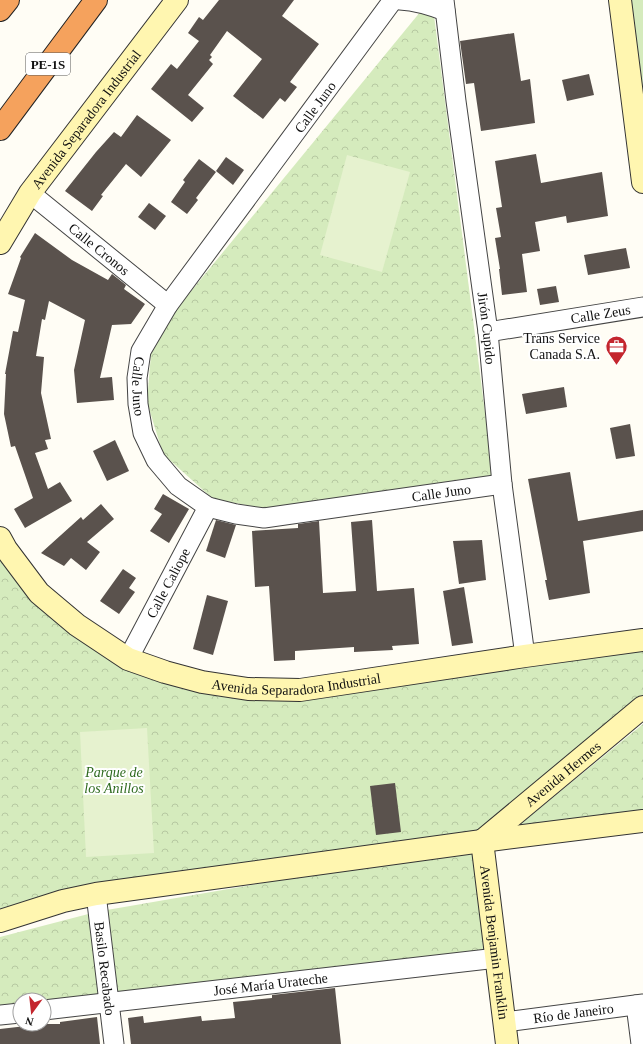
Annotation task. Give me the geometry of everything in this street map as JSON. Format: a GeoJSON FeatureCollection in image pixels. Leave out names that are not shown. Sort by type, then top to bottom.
{"type":"FeatureCollection","features":[{"type":"Feature","properties":{"kind":"highway"},"geometry":{"type":"LineString","coordinates":[[0,10],[8,0]]}},
{"type":"Feature","properties":{"kind":"highway","name":"PE-1S"},"geometry":{"type":"LineString","coordinates":[[0,129],[96,0]]}},
{"type":"Feature","properties":{"kind":"street","name":"Avenida Separadora Industrial"},"geometry":{"type":"LineString","coordinates":[[0,243],[30,193],[177,0]]}},
{"type":"Feature","properties":{"kind":"street","name":"Calle Juno"},"geometry":{"type":"LineString","coordinates":[[393,0],[168,304],[141,351],[137,378],[139,412],[143,433],[156,460],[178,486],[208,507],[236,514],[264,518],[502,484]]}},
{"type":"Feature","properties":{"kind":"street"},"geometry":{"type":"LineString","coordinates":[[400,0],[415,1],[432,5],[445,5]]}},
{"type":"Feature","properties":{"kind":"street"},"geometry":{"type":"LineString","coordinates":[[620,0],[643,182]]}},
{"type":"Feature","properties":{"kind":"street","name":"Jirón Cupido"},"geometry":{"type":"LineString","coordinates":[[445,5],[488,332],[502,484],[525,656]]}},
{"type":"Feature","properties":{"kind":"street","name":"Calle Cronos"},"geometry":{"type":"LineString","coordinates":[[30,193],[168,304]]}},
{"type":"Feature","properties":{"kind":"street","name":"Calle Zeus"},"geometry":{"type":"LineString","coordinates":[[488,332],[643,307]]}},
{"type":"Feature","properties":{"kind":"street","name":"Calle Caliope"},"geometry":{"type":"LineString","coordinates":[[128,659],[141,637],[208,507]]}},
{"type":"Feature","properties":{"kind":"street","name":"Avenida Separadora Industrial"},"geometry":{"type":"LineString","coordinates":[[0,538],[6,549],[39,593],[77,625],[128,659],[165,672],[202,682],[248,689],[300,690],[643,640]]}},
{"type":"Feature","properties":{"kind":"street","name":"Avenida Hermes"},"geometry":{"type":"LineString","coordinates":[[482,841],[643,708]]}},
{"type":"Feature","properties":{"kind":"street"},"geometry":{"type":"LineString","coordinates":[[0,921],[63,901],[96,894],[482,841],[643,821]]}},
{"type":"Feature","properties":{"kind":"street","name":"Avenida Benjamin Franklin"},"geometry":{"type":"LineString","coordinates":[[482,841],[507,1044]]}},
{"type":"Feature","properties":{"kind":"street","name":"Basilo Recabado"},"geometry":{"type":"LineString","coordinates":[[96,894],[114,1044]]}},
{"type":"Feature","properties":{"kind":"street","name":"José María Urateche"},"geometry":{"type":"LineString","coordinates":[[52,1009],[497,958]]}},
{"type":"Feature","properties":{"kind":"street"},"geometry":{"type":"LineString","coordinates":[[640,1005],[641,1044]]}},
{"type":"Feature","properties":{"kind":"street","name":"Río de Janeiro"},"geometry":{"type":"LineString","coordinates":[[504,1022],[640,1005]]}},
{"type":"Feature","properties":{"kind":"street"},"geometry":{"type":"LineString","coordinates":[[0,1015],[12,1014]]}},
{"type":"Feature","properties":{"kind":"green space"},"geometry":{"type":"Polygon","coordinates":[[[430,0],[432,0],[493,475],[263,508],[213,499],[163,454],[147,402],[151,354],[178,307],[430,0]]]}},
{"type":"Feature","properties":{"kind":"green space"},"geometry":{"type":"Polygon","coordinates":[[[631,0],[643,0],[643,93],[631,0]]]}},
{"type":"Feature","properties":{"kind":"green space"},"geometry":{"type":"Polygon","coordinates":[[[347,155],[410,172],[382,272],[320,255],[347,155]]]}},
{"type":"Feature","properties":{"kind":"green space","name":"Parque de los Anillos"},"geometry":{"type":"Polygon","coordinates":[[[0,555],[31,596],[201,689],[643,647],[643,697],[477,833],[93,900],[0,924],[0,555]]]}},
{"type":"Feature","properties":{"kind":"green space"},"geometry":{"type":"Polygon","coordinates":[[[643,724],[643,814],[513,830],[643,724]]]}},
{"type":"Feature","properties":{"kind":"green space"},"geometry":{"type":"Polygon","coordinates":[[[147,728],[154,853],[86,857],[80,732],[147,728]]]}},
{"type":"Feature","properties":{"kind":"green space"},"geometry":{"type":"Polygon","coordinates":[[[478,846],[491,955],[111,1000],[101,911],[478,846]]]}},
{"type":"Feature","properties":{"kind":"green space"},"geometry":{"type":"Polygon","coordinates":[[[96,912],[105,1000],[52,1006],[52,992],[12,992],[12,1011],[0,1012],[0,937],[96,912]]]}},
{"type":"Feature","properties":{"kind":"building"},"geometry":{"type":"Polygon","coordinates":[[[219,0],[294,0],[282,16],[319,44],[290,82],[297,87],[285,102],[280,98],[263,119],[233,96],[262,59],[227,31],[210,55],[212,57],[209,60],[213,64],[188,95],[204,108],[192,122],[151,89],[171,64],[177,69],[199,41],[188,33],[199,17],[203,20],[219,0]]]}},
{"type":"Feature","properties":{"kind":"building"},"geometry":{"type":"Polygon","coordinates":[[[514,33],[521,81],[530,79],[535,123],[481,131],[474,83],[466,84],[460,41],[514,33]]]}},
{"type":"Feature","properties":{"kind":"building"},"geometry":{"type":"Polygon","coordinates":[[[589,74],[594,95],[567,101],[562,80],[589,74]]]}},
{"type":"Feature","properties":{"kind":"building"},"geometry":{"type":"Polygon","coordinates":[[[137,115],[171,140],[141,177],[126,164],[101,195],[103,196],[92,211],[65,191],[114,132],[121,137],[137,115]]]}},
{"type":"Feature","properties":{"kind":"building"},"geometry":{"type":"Polygon","coordinates":[[[536,154],[541,183],[602,172],[608,216],[567,223],[566,216],[535,222],[540,251],[522,254],[527,292],[502,295],[495,238],[501,237],[496,208],[502,207],[495,161],[536,154]]]}},
{"type":"Feature","properties":{"kind":"building"},"geometry":{"type":"Polygon","coordinates":[[[226,157],[244,170],[233,185],[216,171],[226,157]]]}},
{"type":"Feature","properties":{"kind":"building"},"geometry":{"type":"Polygon","coordinates":[[[199,159],[216,172],[196,198],[198,200],[187,214],[171,202],[185,182],[183,180],[199,159]]]}},
{"type":"Feature","properties":{"kind":"building"},"geometry":{"type":"Polygon","coordinates":[[[149,203],[166,216],[155,230],[138,217],[149,203]]]}},
{"type":"Feature","properties":{"kind":"building"},"geometry":{"type":"Polygon","coordinates":[[[35,233],[72,260],[108,280],[112,274],[126,285],[124,289],[145,304],[131,324],[112,325],[100,378],[112,377],[114,400],[77,403],[74,370],[85,320],[49,301],[45,320],[42,319],[36,356],[44,357],[41,393],[51,439],[45,440],[48,449],[35,453],[48,489],[60,482],[72,501],[25,528],[14,509],[33,498],[15,446],[11,447],[4,414],[5,374],[13,331],[18,332],[25,300],[8,294],[21,258],[20,257],[35,233]]]}},
{"type":"Feature","properties":{"kind":"building"},"geometry":{"type":"Polygon","coordinates":[[[626,248],[630,268],[588,275],[584,255],[626,248]]]}},
{"type":"Feature","properties":{"kind":"building"},"geometry":{"type":"Polygon","coordinates":[[[556,286],[559,302],[540,305],[537,289],[556,286]]]}},
{"type":"Feature","properties":{"kind":"building"},"geometry":{"type":"Polygon","coordinates":[[[564,387],[567,407],[526,414],[522,394],[564,387]]]}},
{"type":"Feature","properties":{"kind":"building"},"geometry":{"type":"Polygon","coordinates":[[[630,424],[635,456],[616,459],[610,428],[630,424]]]}},
{"type":"Feature","properties":{"kind":"building"},"geometry":{"type":"Polygon","coordinates":[[[115,440],[129,471],[107,481],[93,451],[115,440]]]}},
{"type":"Feature","properties":{"kind":"building"},"geometry":{"type":"Polygon","coordinates":[[[570,472],[578,521],[643,510],[643,531],[583,541],[590,593],[549,600],[545,580],[547,580],[528,479],[570,472]]]}},
{"type":"Feature","properties":{"kind":"building"},"geometry":{"type":"Polygon","coordinates":[[[163,494],[189,509],[169,543],[150,531],[162,514],[154,509],[163,494]]]}},
{"type":"Feature","properties":{"kind":"building"},"geometry":{"type":"Polygon","coordinates":[[[101,504],[114,519],[87,542],[100,552],[86,570],[71,558],[64,566],[41,553],[81,517],[83,520],[101,504]]]}},
{"type":"Feature","properties":{"kind":"building"},"geometry":{"type":"Polygon","coordinates":[[[216,520],[236,525],[225,558],[206,551],[216,520]]]}},
{"type":"Feature","properties":{"kind":"building"},"geometry":{"type":"Polygon","coordinates":[[[372,520],[377,591],[414,588],[419,644],[392,646],[393,650],[354,652],[354,647],[295,651],[295,660],[274,661],[269,586],[255,587],[252,531],[298,528],[298,524],[319,521],[323,593],[356,591],[351,522],[372,520]]]}},
{"type":"Feature","properties":{"kind":"building"},"geometry":{"type":"Polygon","coordinates":[[[482,540],[486,580],[459,584],[453,541],[482,540]]]}},
{"type":"Feature","properties":{"kind":"building"},"geometry":{"type":"Polygon","coordinates":[[[123,569],[136,578],[129,588],[135,592],[119,614],[100,601],[123,569]]]}},
{"type":"Feature","properties":{"kind":"building"},"geometry":{"type":"Polygon","coordinates":[[[464,587],[473,643],[452,646],[443,591],[464,587]]]}},
{"type":"Feature","properties":{"kind":"building"},"geometry":{"type":"Polygon","coordinates":[[[207,595],[228,601],[213,655],[193,649],[207,595]]]}},
{"type":"Feature","properties":{"kind":"building"},"geometry":{"type":"Polygon","coordinates":[[[395,783],[401,832],[376,835],[370,786],[395,783]]]}},
{"type":"Feature","properties":{"kind":"building"},"geometry":{"type":"Polygon","coordinates":[[[335,988],[341,1044],[131,1044],[128,1018],[143,1016],[144,1023],[201,1016],[202,1021],[235,1018],[233,1002],[272,998],[272,995],[335,988]]]}},
{"type":"Feature","properties":{"kind":"building"},"geometry":{"type":"Polygon","coordinates":[[[97,1017],[100,1044],[0,1044],[0,1029],[12,1028],[12,1032],[52,1032],[52,1024],[60,1024],[60,1022],[97,1017]]]}},
{"type":"Feature","properties":{"kind":"place","name":"Trans Service Canada S.A."},"geometry":{"type":"Point","coordinates":[616,366]}}]}
